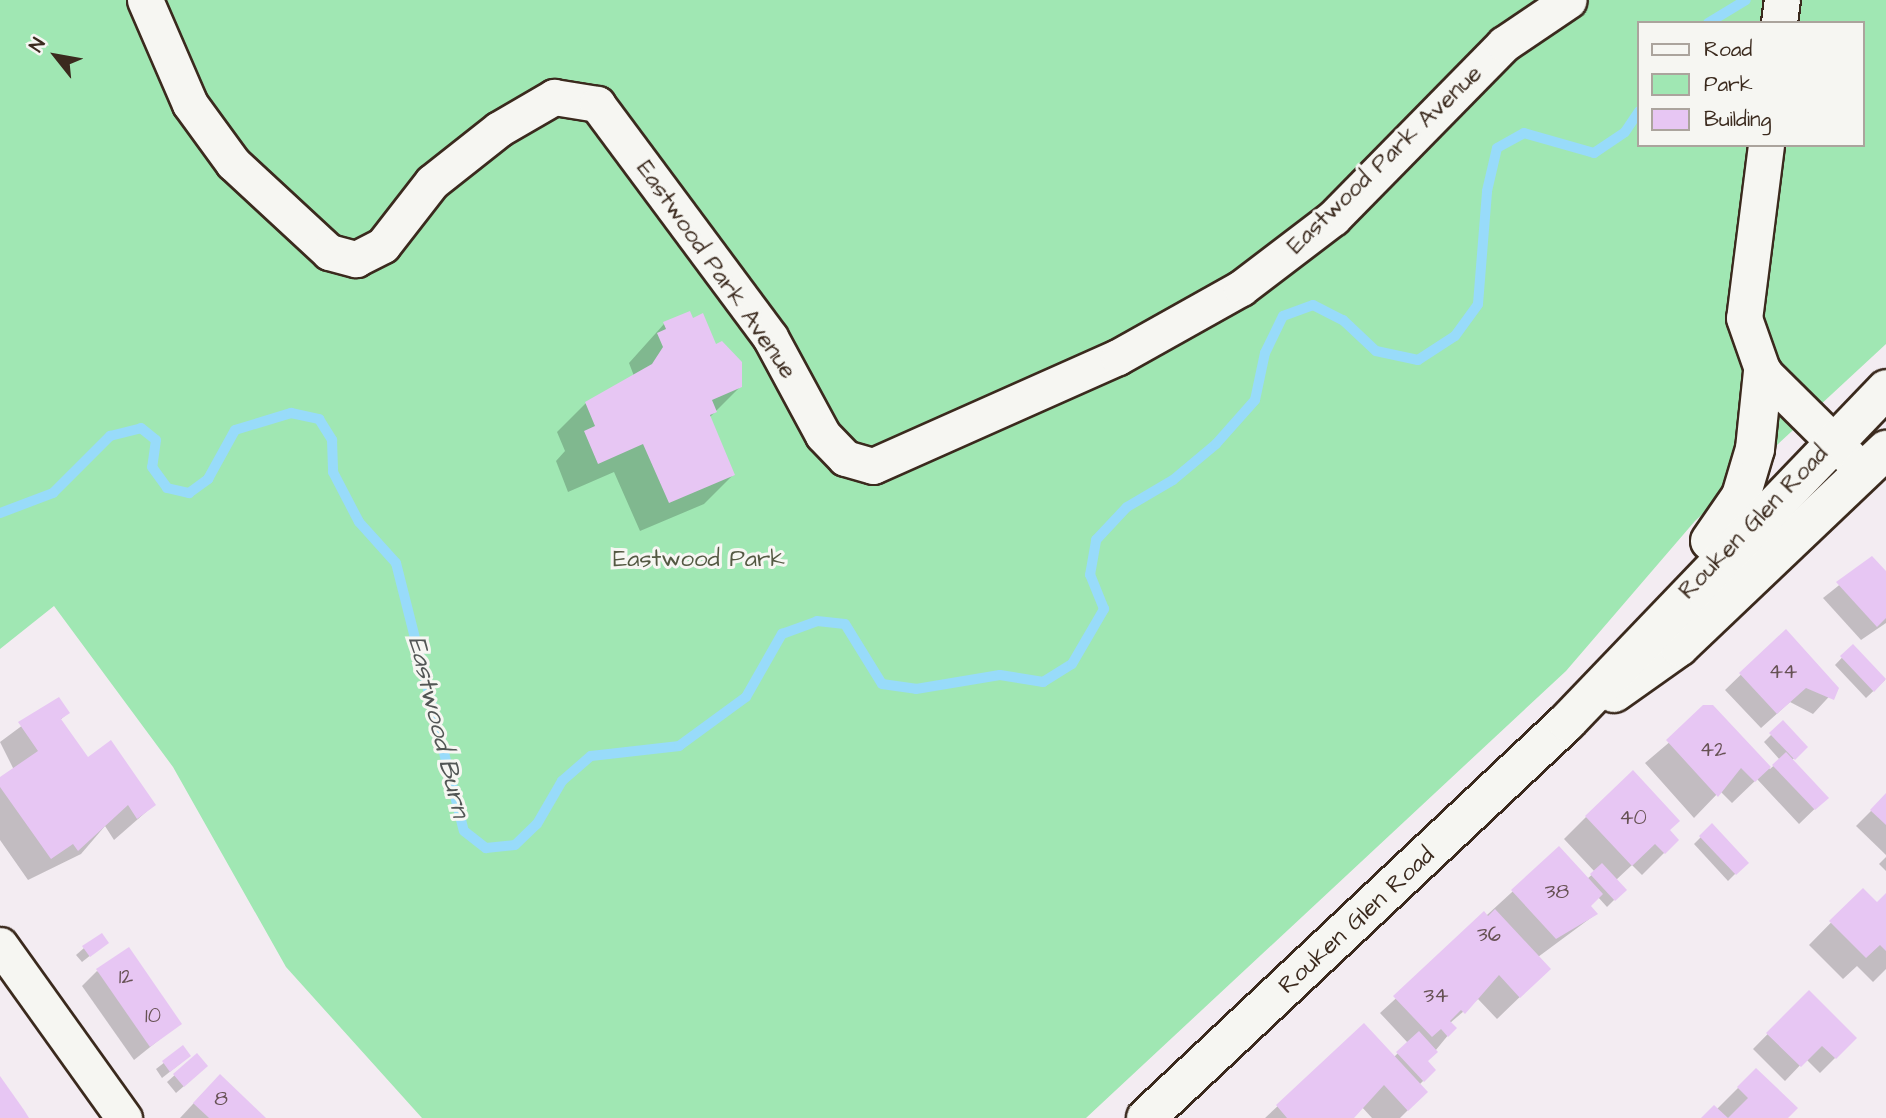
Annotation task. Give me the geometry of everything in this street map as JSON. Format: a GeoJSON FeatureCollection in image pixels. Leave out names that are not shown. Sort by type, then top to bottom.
{"type":"FeatureCollection","features":[{"type":"Feature","properties":{"kind":"main road"},"geometry":{"type":"LineString","coordinates":[[1630,653],[1741,496],[1755,449],[1763,372]]}},
{"type":"Feature","properties":{"kind":"main road","name":"Rouken Glen Road"},"geometry":{"type":"LineString","coordinates":[[1146,1118],[1567,723],[1831,442],[1886,389]]}},
{"type":"Feature","properties":{"kind":"main road","name":"Rouken Glen Road"},"geometry":{"type":"LineString","coordinates":[[1567,723],[1679,647],[1875,461]]}},
{"type":"Feature","properties":{"kind":"street","name":"Eastwood Park Avenue"},"geometry":{"type":"LineString","coordinates":[[145,0],[190,104],[233,163],[329,252],[342,256],[356,258],[383,245],[432,182],[499,129],[554,97],[597,104],[770,337],[823,435],[845,458],[873,466],[1118,357],[1241,288],[1333,218],[1504,44],[1569,0]]}},
{"type":"Feature","properties":{"kind":"street"},"geometry":{"type":"LineString","coordinates":[[1766,147],[1744,318],[1763,372],[1831,442],[1875,461]]}},
{"type":"Feature","properties":{"kind":"street"},"geometry":{"type":"LineString","coordinates":[[0,945],[124,1118]]}},
{"type":"Feature","properties":{"kind":"green space","name":"Eastwood Park"},"geometry":{"type":"Polygon","coordinates":[[[0,0],[1886,0],[1886,344],[1695,521],[1566,671],[1086,1118],[422,1118],[286,967],[173,767],[54,606],[0,649],[0,0]]]}},
{"type":"Feature","properties":{"kind":"building"},"geometry":{"type":"Polygon","coordinates":[[[690,311],[693,318],[703,313],[716,344],[722,341],[742,362],[742,387],[712,400],[717,412],[710,415],[735,475],[669,503],[643,444],[598,464],[584,431],[595,426],[585,402],[652,364],[663,347],[657,333],[666,329],[663,322],[690,311]]]}},
{"type":"Feature","properties":{"kind":"building"},"geometry":{"type":"Polygon","coordinates":[[[1872,556],[1886,571],[1886,618],[1877,627],[1836,582],[1872,556]]]}},
{"type":"Feature","properties":{"kind":"building"},"geometry":{"type":"Polygon","coordinates":[[[1786,629],[1839,688],[1834,700],[1806,688],[1777,714],[1739,673],[1786,629]]]}},
{"type":"Feature","properties":{"kind":"building"},"geometry":{"type":"Polygon","coordinates":[[[1853,644],[1886,679],[1874,692],[1840,656],[1853,644]]]}},
{"type":"Feature","properties":{"kind":"building"},"geometry":{"type":"Polygon","coordinates":[[[59,697],[70,713],[61,719],[88,757],[111,740],[156,805],[137,819],[128,805],[78,851],[73,844],[51,859],[0,787],[0,777],[38,751],[18,722],[59,697]]]}},
{"type":"Feature","properties":{"kind":"building"},"geometry":{"type":"Polygon","coordinates":[[[1703,705],[1713,705],[1771,767],[1755,782],[1741,768],[1718,797],[1666,740],[1703,705]]]}},
{"type":"Feature","properties":{"kind":"building"},"geometry":{"type":"Polygon","coordinates":[[[1783,720],[1808,747],[1795,760],[1769,733],[1783,720]]]}},
{"type":"Feature","properties":{"kind":"building"},"geometry":{"type":"Polygon","coordinates":[[[1786,752],[1829,798],[1815,810],[1772,765],[1786,752]]]}},
{"type":"Feature","properties":{"kind":"building"},"geometry":{"type":"Polygon","coordinates":[[[1633,770],[1680,821],[1670,830],[1679,840],[1665,854],[1655,844],[1632,866],[1585,816],[1633,770]]]}},
{"type":"Feature","properties":{"kind":"building"},"geometry":{"type":"Polygon","coordinates":[[[1886,793],[1886,825],[1870,810],[1886,793]]]}},
{"type":"Feature","properties":{"kind":"building"},"geometry":{"type":"Polygon","coordinates":[[[1712,823],[1749,863],[1736,875],[1699,836],[1712,823]]]}},
{"type":"Feature","properties":{"kind":"building"},"geometry":{"type":"Polygon","coordinates":[[[1559,846],[1603,894],[1591,906],[1598,914],[1556,939],[1511,890],[1559,846]]]}},
{"type":"Feature","properties":{"kind":"building"},"geometry":{"type":"Polygon","coordinates":[[[1602,863],[1627,890],[1615,901],[1590,874],[1602,863]]]}},
{"type":"Feature","properties":{"kind":"building"},"geometry":{"type":"Polygon","coordinates":[[[1863,888],[1877,902],[1886,893],[1886,951],[1880,945],[1866,958],[1829,921],[1863,888]]]}},
{"type":"Feature","properties":{"kind":"building"},"geometry":{"type":"Polygon","coordinates":[[[1495,909],[1551,969],[1520,998],[1499,975],[1465,1014],[1461,1010],[1450,1021],[1457,1028],[1448,1037],[1441,1029],[1432,1037],[1393,996],[1484,911],[1488,916],[1495,909]]]}},
{"type":"Feature","properties":{"kind":"building"},"geometry":{"type":"Polygon","coordinates":[[[102,933],[109,943],[90,957],[82,946],[102,933]]]}},
{"type":"Feature","properties":{"kind":"building"},"geometry":{"type":"Polygon","coordinates":[[[129,947],[182,1024],[150,1047],[96,969],[129,947]]]}},
{"type":"Feature","properties":{"kind":"building"},"geometry":{"type":"Polygon","coordinates":[[[1809,990],[1857,1038],[1836,1059],[1822,1046],[1801,1067],[1766,1033],[1809,990]]]}},
{"type":"Feature","properties":{"kind":"building"},"geometry":{"type":"Polygon","coordinates":[[[1364,1023],[1428,1092],[1408,1111],[1384,1085],[1354,1118],[1287,1118],[1276,1105],[1364,1023]]]}},
{"type":"Feature","properties":{"kind":"building"},"geometry":{"type":"Polygon","coordinates":[[[1419,1031],[1438,1052],[1428,1061],[1436,1070],[1424,1082],[1396,1052],[1419,1031]]]}},
{"type":"Feature","properties":{"kind":"building"},"geometry":{"type":"Polygon","coordinates":[[[183,1045],[191,1056],[170,1072],[162,1061],[183,1045]]]}},
{"type":"Feature","properties":{"kind":"building"},"geometry":{"type":"Polygon","coordinates":[[[197,1053],[208,1066],[184,1087],[173,1074],[197,1053]]]}},
{"type":"Feature","properties":{"kind":"building"},"geometry":{"type":"Polygon","coordinates":[[[1756,1068],[1798,1108],[1788,1118],[1728,1118],[1748,1098],[1737,1087],[1756,1068]]]}},
{"type":"Feature","properties":{"kind":"building"},"geometry":{"type":"Polygon","coordinates":[[[220,1074],[266,1118],[209,1118],[193,1103],[220,1074]]]}},
{"type":"Feature","properties":{"kind":"building"},"geometry":{"type":"Polygon","coordinates":[[[0,1076],[24,1110],[29,1118],[0,1118],[0,1076]]]}},
{"type":"Feature","properties":{"kind":"building"},"geometry":{"type":"Polygon","coordinates":[[[1714,1105],[1728,1118],[1701,1118],[1714,1105]]]}},
{"type":"Feature","properties":{"kind":"waterway","name":"Eastwood Burn"},"geometry":{"type":"LineString","coordinates":[[1711,21],[1746,0]]}},
{"type":"Feature","properties":{"kind":"waterway","name":"Eastwood Burn"},"geometry":{"type":"LineString","coordinates":[[0,513],[53,493],[110,436],[141,428],[156,440],[152,467],[167,488],[189,493],[208,479],[235,430],[291,413],[319,419],[332,440],[333,472],[359,522],[396,563],[464,831],[486,848],[515,845],[537,824],[562,781],[591,756],[679,746],[746,697],[782,634],[817,621],[845,624],[882,684],[916,689],[1000,675],[1043,682],[1072,664],[1104,609],[1090,575],[1096,540],[1127,507],[1173,480],[1216,444],[1255,400],[1265,353],[1283,316],[1313,305],[1343,320],[1376,351],[1418,360],[1455,336],[1478,304],[1487,191],[1497,148],[1524,133],[1594,153],[1625,132],[1638,112]]}}]}
